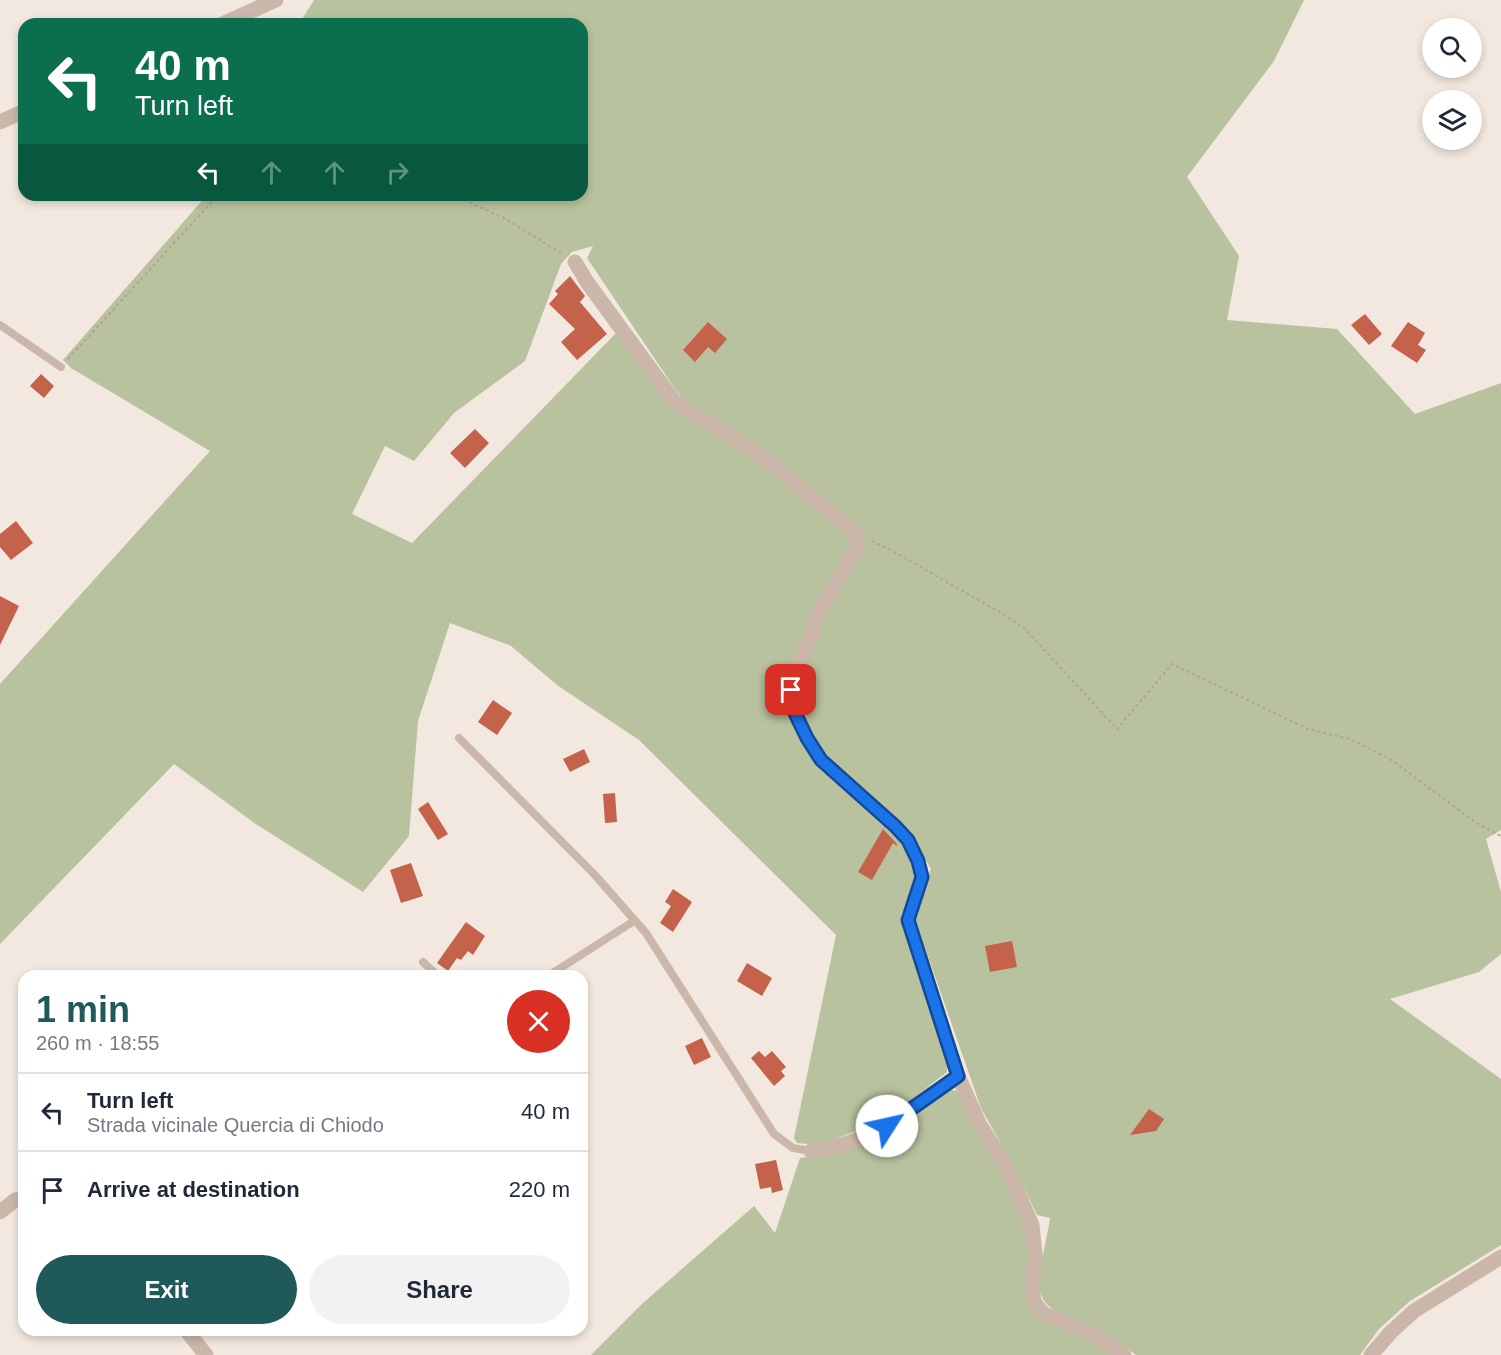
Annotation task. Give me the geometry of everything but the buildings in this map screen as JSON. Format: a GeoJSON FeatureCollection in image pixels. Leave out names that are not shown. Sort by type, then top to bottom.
{"type":"FeatureCollection","features":[{"type":"Feature","properties":{"kind":"street"},"geometry":{"type":"LineString","coordinates":[[236,18],[276,0]]}},
{"type":"Feature","properties":{"kind":"street"},"geometry":{"type":"LineString","coordinates":[[0,122],[18,114]]}},
{"type":"Feature","properties":{"kind":"street"},"geometry":{"type":"LineString","coordinates":[[575,262],[587,282],[674,401],[761,455],[856,534],[858,545],[819,614],[799,664],[791,690],[793,709],[821,760],[895,826],[908,840],[918,861],[922,877],[908,920],[958,1076],[980,1125],[1005,1164],[1032,1225],[1035,1254],[1032,1284],[1034,1302],[1044,1314],[1100,1338],[1124,1355]]}},
{"type":"Feature","properties":{"kind":"street"},"geometry":{"type":"LineString","coordinates":[[810,1151],[829,1150],[887,1126],[958,1076]]}},
{"type":"Feature","properties":{"kind":"street"},"geometry":{"type":"LineString","coordinates":[[0,1212],[18,1200]]}},
{"type":"Feature","properties":{"kind":"street"},"geometry":{"type":"LineString","coordinates":[[1371,1355],[1414,1311],[1501,1257]]}},
{"type":"Feature","properties":{"kind":"street"},"geometry":{"type":"LineString","coordinates":[[191,1336],[206,1355]]}},
{"type":"Feature","properties":{"kind":"lane"},"geometry":{"type":"LineString","coordinates":[[0,325],[61,367]]}},
{"type":"Feature","properties":{"kind":"lane"},"geometry":{"type":"LineString","coordinates":[[459,738],[594,874],[646,933],[774,1134],[793,1148],[810,1151]]}},
{"type":"Feature","properties":{"kind":"lane"},"geometry":{"type":"LineString","coordinates":[[557,970],[634,921]]}},
{"type":"Feature","properties":{"kind":"lane"},"geometry":{"type":"LineString","coordinates":[[423,962],[432,970]]}},
{"type":"Feature","properties":{"kind":"path"},"geometry":{"type":"LineString","coordinates":[[61,367],[213,201]]}},
{"type":"Feature","properties":{"kind":"path"},"geometry":{"type":"LineString","coordinates":[[464,201],[506,219],[575,262]]}},
{"type":"Feature","properties":{"kind":"path"},"geometry":{"type":"LineString","coordinates":[[856,534],[889,549],[1024,628],[1117,729],[1172,664],[1308,729],[1350,739],[1390,759],[1475,822],[1501,836]]}},
{"type":"Feature","properties":{"kind":"green space"},"geometry":{"type":"Polygon","coordinates":[[[314,0],[1304,0],[1274,61],[1187,177],[1239,256],[1227,320],[1337,329],[1415,414],[1501,383],[1501,830],[1486,839],[1501,892],[1501,954],[1479,972],[1390,999],[1501,1079],[1501,1245],[1410,1301],[1379,1329],[1360,1355],[1136,1355],[1105,1334],[1063,1316],[1046,1303],[1039,1283],[1050,1218],[1037,1215],[981,1108],[916,922],[916,912],[931,869],[919,848],[824,756],[798,704],[796,690],[823,615],[863,542],[684,400],[587,258],[593,246],[572,252],[561,264],[525,361],[454,413],[414,461],[385,446],[352,514],[412,543],[617,332],[669,403],[758,460],[848,532],[851,545],[816,606],[798,648],[784,699],[809,752],[905,845],[916,874],[901,916],[948,1063],[947,1072],[887,1119],[820,1145],[797,1143],[794,1138],[836,935],[639,740],[557,685],[511,646],[450,623],[418,721],[409,836],[363,892],[253,822],[174,764],[0,944],[0,684],[210,451],[71,368],[63,360],[202,201],[588,201],[588,18],[303,18],[314,0]]]}},
{"type":"Feature","properties":{"kind":"green space"},"geometry":{"type":"Polygon","coordinates":[[[950,1089],[959,1092],[1001,1169],[1025,1225],[1030,1255],[1029,1304],[1117,1355],[591,1355],[643,1303],[754,1206],[775,1233],[800,1158],[846,1150],[879,1139],[898,1129],[950,1089]]]}},
{"type":"Feature","properties":{"kind":"route"},"geometry":{"type":"LineString","coordinates":[[791,690],[793,709],[821,760],[908,840],[918,861],[922,877],[908,920],[958,1076],[887,1126]]}}]}
